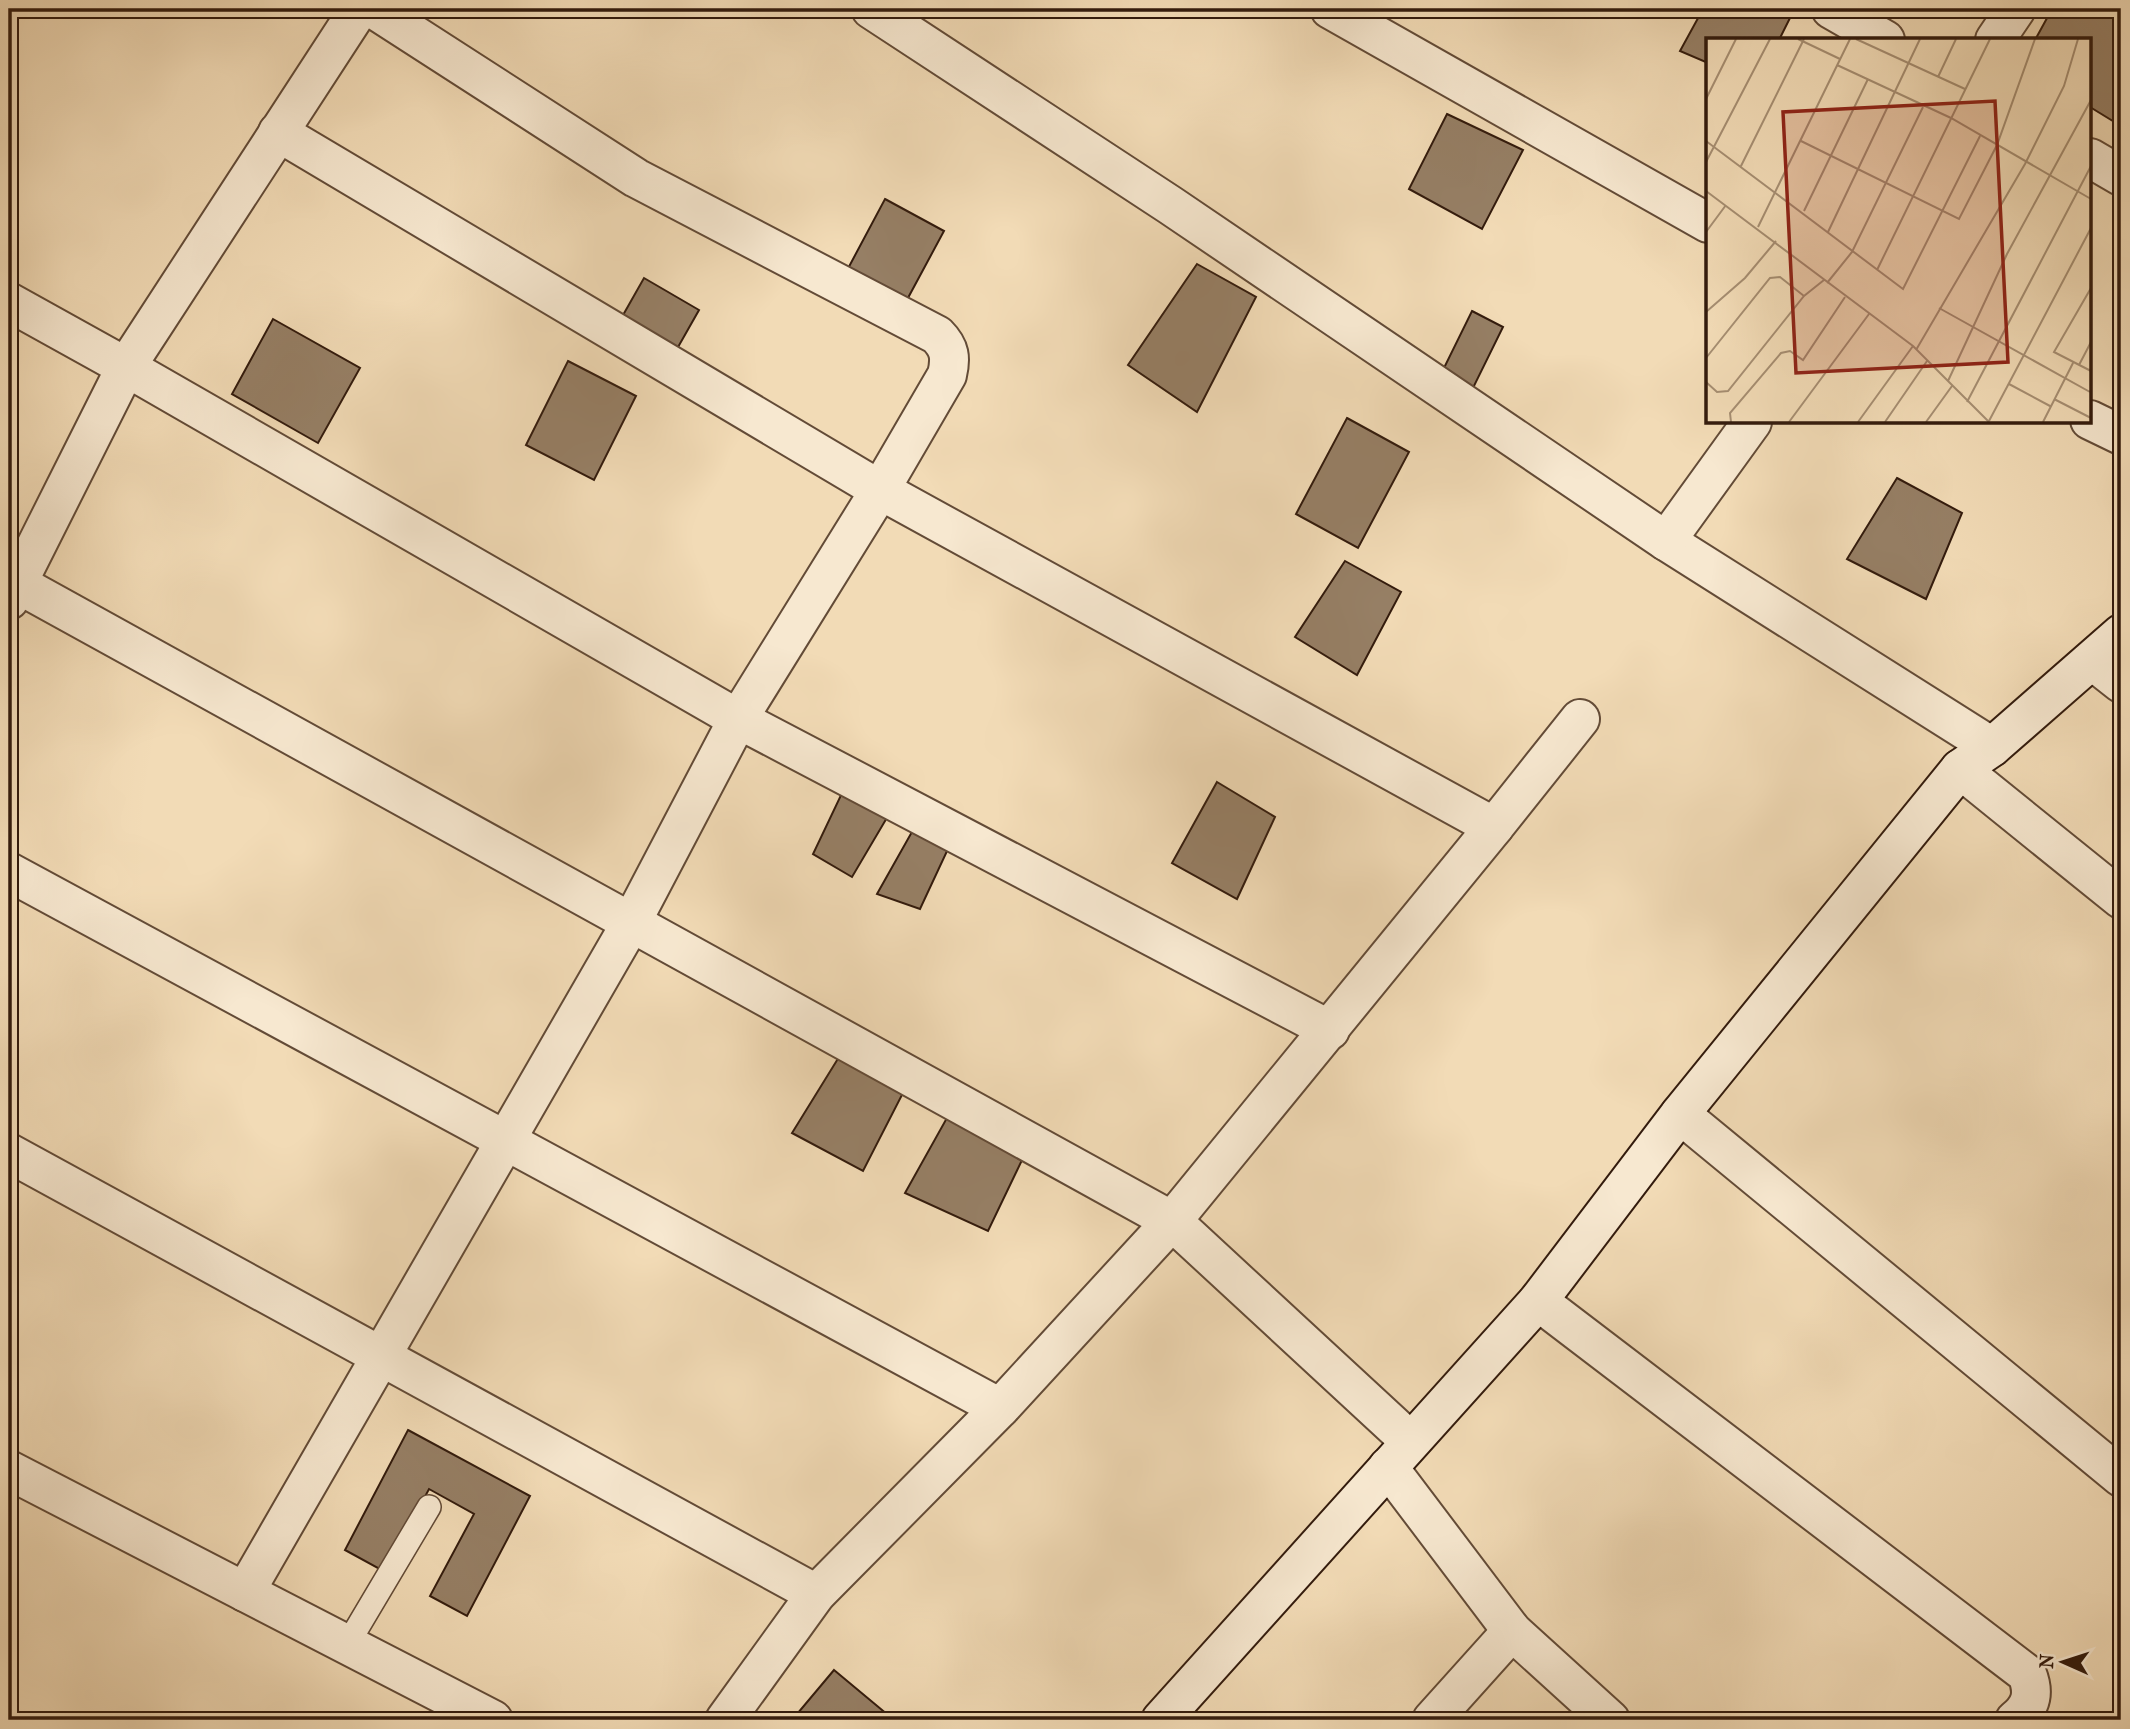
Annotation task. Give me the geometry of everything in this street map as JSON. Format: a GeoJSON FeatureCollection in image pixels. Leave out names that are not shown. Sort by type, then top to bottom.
{"type":"FeatureCollection","features":[{"type":"Feature","properties":{"kind":"street"},"geometry":{"type":"LineString","coordinates":[[359,9],[126,367],[13,592],[631,923],[1172,1221],[1399,1454],[1511,1631],[1610,1720]]}},
{"type":"Feature","properties":{"kind":"street"},"geometry":{"type":"LineString","coordinates":[[245,1592],[631,923],[738,719],[880,490],[947,375],[950,359],[946,345],[937,335],[636,178],[374,9]]}},
{"type":"Feature","properties":{"kind":"street"},"geometry":{"type":"LineString","coordinates":[[871,9],[1170,205],[1666,541],[1992,747]]}},
{"type":"Feature","properties":{"kind":"street"},"geometry":{"type":"LineString","coordinates":[[1330,9],[1706,222]]}},
{"type":"Feature","properties":{"kind":"street"},"geometry":{"type":"LineString","coordinates":[[1831,9],[1882,38]]}},
{"type":"Feature","properties":{"kind":"street"},"geometry":{"type":"LineString","coordinates":[[1996,38],[2016,9]]}},
{"type":"Feature","properties":{"kind":"street"},"geometry":{"type":"LineString","coordinates":[[278,132],[880,490],[1494,827]]}},
{"type":"Feature","properties":{"kind":"street"},"geometry":{"type":"LineString","coordinates":[[2092,159],[2121,176]]}},
{"type":"Feature","properties":{"kind":"street"},"geometry":{"type":"LineString","coordinates":[[9,302],[738,719],[1330,1030]]}},
{"type":"Feature","properties":{"kind":"street"},"geometry":{"type":"LineString","coordinates":[[2092,421],[2121,435]]}},
{"type":"Feature","properties":{"kind":"street"},"geometry":{"type":"LineString","coordinates":[[1666,541],[1751,424]]}},
{"type":"Feature","properties":{"kind":"street"},"geometry":{"type":"LineString","coordinates":[[1160,1720],[1538,1301],[1680,1114],[1960,769],[2107,672],[2121,634]]}},
{"type":"Feature","properties":{"kind":"street"},"geometry":{"type":"LineString","coordinates":[[725,1720],[816,1594],[1000,1408],[1172,1221],[1330,1030],[1580,719]]}},
{"type":"Feature","properties":{"kind":"street"},"geometry":{"type":"LineString","coordinates":[[1960,769],[2121,899]]}},
{"type":"Feature","properties":{"kind":"street"},"geometry":{"type":"LineString","coordinates":[[9,872],[1000,1408]]}},
{"type":"Feature","properties":{"kind":"street"},"geometry":{"type":"LineString","coordinates":[[1680,1114],[2121,1477]]}},
{"type":"Feature","properties":{"kind":"street"},"geometry":{"type":"LineString","coordinates":[[9,1153],[816,1594]]}},
{"type":"Feature","properties":{"kind":"street"},"geometry":{"type":"LineString","coordinates":[[1538,1301],[2026,1674],[2032,1693],[2031,1703],[2015,1720]]}},
{"type":"Feature","properties":{"kind":"street"},"geometry":{"type":"LineString","coordinates":[[9,1470],[493,1720]]}},
{"type":"Feature","properties":{"kind":"street"},"geometry":{"type":"LineString","coordinates":[[1432,1720],[1511,1631]]}},
{"type":"Feature","properties":{"kind":"lane"},"geometry":{"type":"LineString","coordinates":[[347,1645],[429,1507]]}},
{"type":"Feature","properties":{"kind":"building"},"geometry":{"type":"Polygon","coordinates":[[[1553,9],[1572,9],[1568,17],[1553,9]]]}},
{"type":"Feature","properties":{"kind":"building"},"geometry":{"type":"Polygon","coordinates":[[[1703,9],[1782,9],[1792,14],[1780,38],[1706,38],[1706,62],[1680,51],[1703,9]]]}},
{"type":"Feature","properties":{"kind":"building"},"geometry":{"type":"Polygon","coordinates":[[[2052,9],[2121,9],[2121,126],[2092,108],[2092,38],[2036,38],[2052,9]]]}},
{"type":"Feature","properties":{"kind":"building"},"geometry":{"type":"Polygon","coordinates":[[[1447,114],[1523,150],[1482,229],[1409,189],[1447,114]]]}},
{"type":"Feature","properties":{"kind":"building"},"geometry":{"type":"Polygon","coordinates":[[[885,199],[944,231],[902,309],[844,276],[885,199]]]}},
{"type":"Feature","properties":{"kind":"building"},"geometry":{"type":"Polygon","coordinates":[[[1197,264],[1256,297],[1197,412],[1128,365],[1197,264]]]}},
{"type":"Feature","properties":{"kind":"building"},"geometry":{"type":"Polygon","coordinates":[[[644,278],[699,310],[673,356],[618,324],[644,278]]]}},
{"type":"Feature","properties":{"kind":"building"},"geometry":{"type":"Polygon","coordinates":[[[1472,311],[1503,327],[1472,390],[1441,374],[1472,311]]]}},
{"type":"Feature","properties":{"kind":"building"},"geometry":{"type":"Polygon","coordinates":[[[273,319],[360,368],[318,443],[232,394],[273,319]]]}},
{"type":"Feature","properties":{"kind":"building"},"geometry":{"type":"Polygon","coordinates":[[[568,361],[636,396],[594,480],[526,445],[568,361]]]}},
{"type":"Feature","properties":{"kind":"building"},"geometry":{"type":"Polygon","coordinates":[[[1347,418],[1409,452],[1358,548],[1296,514],[1347,418]]]}},
{"type":"Feature","properties":{"kind":"building"},"geometry":{"type":"Polygon","coordinates":[[[1897,478],[1962,513],[1926,599],[1847,559],[1897,478]]]}},
{"type":"Feature","properties":{"kind":"building"},"geometry":{"type":"Polygon","coordinates":[[[1345,561],[1401,592],[1357,675],[1295,637],[1345,561]]]}},
{"type":"Feature","properties":{"kind":"building"},"geometry":{"type":"Polygon","coordinates":[[[1217,782],[1275,817],[1237,899],[1172,863],[1217,782]]]}},
{"type":"Feature","properties":{"kind":"building"},"geometry":{"type":"Polygon","coordinates":[[[842,793],[888,816],[852,877],[813,854],[842,793]]]}},
{"type":"Feature","properties":{"kind":"building"},"geometry":{"type":"Polygon","coordinates":[[[913,830],[948,849],[920,909],[877,894],[913,830]]]}},
{"type":"Feature","properties":{"kind":"building"},"geometry":{"type":"Polygon","coordinates":[[[839,1057],[905,1089],[863,1171],[792,1133],[839,1057]]]}},
{"type":"Feature","properties":{"kind":"building"},"geometry":{"type":"Polygon","coordinates":[[[948,1116],[1023,1158],[988,1231],[905,1193],[948,1116]]]}},
{"type":"Feature","properties":{"kind":"building"},"geometry":{"type":"Polygon","coordinates":[[[408,1430],[530,1496],[467,1616],[430,1596],[474,1514],[429,1489],[385,1572],[345,1550],[408,1430]]]}},
{"type":"Feature","properties":{"kind":"building"},"geometry":{"type":"Polygon","coordinates":[[[834,1670],[894,1720],[792,1720],[834,1670]]]}}]}
